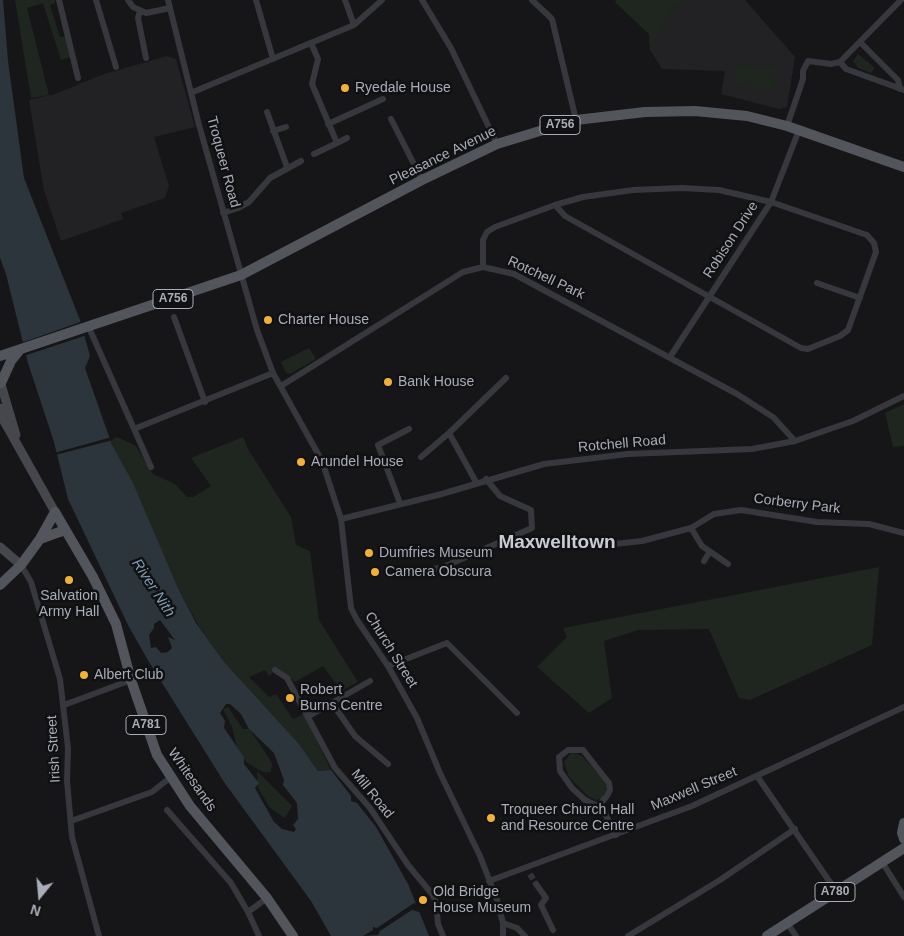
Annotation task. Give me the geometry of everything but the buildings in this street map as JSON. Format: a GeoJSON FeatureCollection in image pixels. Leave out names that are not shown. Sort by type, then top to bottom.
{"type":"FeatureCollection","features":[{"type":"Feature","properties":{"kind":"main road","name":"Pleasance Avenue"},"geometry":{"type":"LineString","coordinates":[[241,275],[422,180],[496,144],[576,120],[628,114],[695,111],[747,116],[787,126],[904,167]]}},
{"type":"Feature","properties":{"kind":"main road","name":"A756"},"geometry":{"type":"LineString","coordinates":[[0,356],[241,275]]}},
{"type":"Feature","properties":{"kind":"main road"},"geometry":{"type":"LineString","coordinates":[[0,382],[10,362],[22,350]]}},
{"type":"Feature","properties":{"kind":"main road"},"geometry":{"type":"LineString","coordinates":[[0,585],[21,565],[40,539],[56,512]]}},
{"type":"Feature","properties":{"kind":"main road","name":"Whitesands"},"geometry":{"type":"LineString","coordinates":[[56,512],[93,577],[116,624],[131,680],[151,739],[171,777],[190,806],[267,898],[293,936]]}},
{"type":"Feature","properties":{"kind":"main road"},"geometry":{"type":"LineString","coordinates":[[40,539],[65,530]]}},
{"type":"Feature","properties":{"kind":"main road"},"geometry":{"type":"LineString","coordinates":[[904,822],[902,833],[904,838]]}},
{"type":"Feature","properties":{"kind":"main road","name":"A780"},"geometry":{"type":"LineString","coordinates":[[767,936],[904,848]]}},
{"type":"Feature","properties":{"kind":"street"},"geometry":{"type":"LineString","coordinates":[[59,0],[78,78]]}},
{"type":"Feature","properties":{"kind":"street"},"geometry":{"type":"LineString","coordinates":[[96,0],[116,67]]}},
{"type":"Feature","properties":{"kind":"street"},"geometry":{"type":"LineString","coordinates":[[128,0],[140,11],[151,12],[170,8]]}},
{"type":"Feature","properties":{"kind":"street","name":"Troqueer Road"},"geometry":{"type":"LineString","coordinates":[[168,0],[223,213],[258,330]]}},
{"type":"Feature","properties":{"kind":"street"},"geometry":{"type":"LineString","coordinates":[[256,0],[273,59]]}},
{"type":"Feature","properties":{"kind":"street"},"geometry":{"type":"LineString","coordinates":[[345,0],[354,25]]}},
{"type":"Feature","properties":{"kind":"street"},"geometry":{"type":"LineString","coordinates":[[192,92],[354,25],[382,0]]}},
{"type":"Feature","properties":{"kind":"street"},"geometry":{"type":"LineString","coordinates":[[422,0],[451,48],[496,144]]}},
{"type":"Feature","properties":{"kind":"street"},"geometry":{"type":"LineString","coordinates":[[532,0],[552,19],[576,120]]}},
{"type":"Feature","properties":{"kind":"street"},"geometry":{"type":"LineString","coordinates":[[787,126],[803,80],[803,70],[808,61],[831,64],[840,62],[901,0]]}},
{"type":"Feature","properties":{"kind":"street"},"geometry":{"type":"LineString","coordinates":[[140,11],[138,18],[146,58]]}},
{"type":"Feature","properties":{"kind":"street"},"geometry":{"type":"LineString","coordinates":[[860,42],[898,80],[902,90]]}},
{"type":"Feature","properties":{"kind":"street"},"geometry":{"type":"LineString","coordinates":[[311,43],[318,58],[312,84],[337,143]]}},
{"type":"Feature","properties":{"kind":"street"},"geometry":{"type":"LineString","coordinates":[[840,62],[846,69],[902,90]]}},
{"type":"Feature","properties":{"kind":"street"},"geometry":{"type":"LineString","coordinates":[[328,124],[383,99]]}},
{"type":"Feature","properties":{"kind":"street"},"geometry":{"type":"LineString","coordinates":[[267,112],[287,167]]}},
{"type":"Feature","properties":{"kind":"street"},"geometry":{"type":"LineString","coordinates":[[390,119],[422,180]]}},
{"type":"Feature","properties":{"kind":"street"},"geometry":{"type":"LineString","coordinates":[[273,131],[286,127]]}},
{"type":"Feature","properties":{"kind":"street","name":"Robison Drive"},"geometry":{"type":"LineString","coordinates":[[670,357],[771,202],[799,130]]}},
{"type":"Feature","properties":{"kind":"street"},"geometry":{"type":"LineString","coordinates":[[314,154],[347,138]]}},
{"type":"Feature","properties":{"kind":"street"},"geometry":{"type":"LineString","coordinates":[[223,213],[248,202],[270,178],[301,161]]}},
{"type":"Feature","properties":{"kind":"street"},"geometry":{"type":"LineString","coordinates":[[280,386],[464,272],[483,267],[483,240],[487,232],[495,227],[555,205],[583,197],[633,190],[682,188],[720,190],[771,202],[867,235],[874,243],[876,252],[848,330],[840,336],[808,349],[801,348],[710,295],[565,216],[555,205]]}},
{"type":"Feature","properties":{"kind":"street","name":"Rotchell Park"},"geometry":{"type":"LineString","coordinates":[[483,267],[514,274],[737,394],[773,417],[795,442]]}},
{"type":"Feature","properties":{"kind":"street"},"geometry":{"type":"LineString","coordinates":[[817,283],[860,298]]}},
{"type":"Feature","properties":{"kind":"street"},"geometry":{"type":"LineString","coordinates":[[174,317],[205,402]]}},
{"type":"Feature","properties":{"kind":"street"},"geometry":{"type":"LineString","coordinates":[[90,330],[151,467]]}},
{"type":"Feature","properties":{"kind":"street","name":"Church Street"},"geometry":{"type":"LineString","coordinates":[[258,330],[273,373],[322,461],[340,518],[351,608],[388,666],[417,718],[489,881],[503,923],[503,936]]}},
{"type":"Feature","properties":{"kind":"street"},"geometry":{"type":"LineString","coordinates":[[134,429],[273,373]]}},
{"type":"Feature","properties":{"kind":"street"},"geometry":{"type":"LineString","coordinates":[[421,457],[506,378]]}},
{"type":"Feature","properties":{"kind":"street"},"geometry":{"type":"LineString","coordinates":[[0,382],[20,447]]}},
{"type":"Feature","properties":{"kind":"street","name":"Rotchell Road"},"geometry":{"type":"LineString","coordinates":[[340,518],[438,495],[486,479],[553,463],[628,454],[752,449],[795,442],[853,421],[904,396]]}},
{"type":"Feature","properties":{"kind":"street"},"geometry":{"type":"LineString","coordinates":[[0,408],[2,417],[56,512]]}},
{"type":"Feature","properties":{"kind":"street"},"geometry":{"type":"LineString","coordinates":[[400,503],[378,445],[409,429]]}},
{"type":"Feature","properties":{"kind":"street"},"geometry":{"type":"LineString","coordinates":[[449,433],[476,482]]}},
{"type":"Feature","properties":{"kind":"street"},"geometry":{"type":"LineString","coordinates":[[401,572],[441,568],[532,528],[531,510],[500,496],[486,479]]}},
{"type":"Feature","properties":{"kind":"street","name":"Corberry Park"},"geometry":{"type":"LineString","coordinates":[[596,546],[642,541],[691,528],[714,514],[741,510],[817,522],[869,524],[904,533]]}},
{"type":"Feature","properties":{"kind":"street"},"geometry":{"type":"LineString","coordinates":[[691,528],[702,546],[728,564]]}},
{"type":"Feature","properties":{"kind":"street"},"geometry":{"type":"LineString","coordinates":[[0,547],[21,565]]}},
{"type":"Feature","properties":{"kind":"street"},"geometry":{"type":"LineString","coordinates":[[704,562],[709,552]]}},
{"type":"Feature","properties":{"kind":"street","name":"Irish Street"},"geometry":{"type":"LineString","coordinates":[[21,565],[31,582],[60,679],[68,748],[67,781],[72,837],[99,936]]}},
{"type":"Feature","properties":{"kind":"street"},"geometry":{"type":"LineString","coordinates":[[388,666],[447,643],[517,713]]}},
{"type":"Feature","properties":{"kind":"street","name":"Mill Road"},"geometry":{"type":"LineString","coordinates":[[275,670],[287,678],[309,716],[335,768],[370,808],[408,865],[432,894],[436,902],[438,924],[443,936]]}},
{"type":"Feature","properties":{"kind":"street"},"geometry":{"type":"LineString","coordinates":[[64,705],[131,680]]}},
{"type":"Feature","properties":{"kind":"street"},"geometry":{"type":"LineString","coordinates":[[309,716],[370,681]]}},
{"type":"Feature","properties":{"kind":"street"},"geometry":{"type":"LineString","coordinates":[[332,703],[355,736],[388,764]]}},
{"type":"Feature","properties":{"kind":"street","name":"Maxwell Street"},"geometry":{"type":"LineString","coordinates":[[489,881],[529,871],[692,806],[904,707]]}},
{"type":"Feature","properties":{"kind":"street"},"geometry":{"type":"LineString","coordinates":[[574,748],[583,750],[605,777],[610,790],[600,804],[595,805],[585,800],[564,778],[558,761],[568,750],[574,748]]}},
{"type":"Feature","properties":{"kind":"street"},"geometry":{"type":"LineString","coordinates":[[757,776],[836,891]]}},
{"type":"Feature","properties":{"kind":"street"},"geometry":{"type":"LineString","coordinates":[[71,821],[152,792],[171,777]]}},
{"type":"Feature","properties":{"kind":"street"},"geometry":{"type":"LineString","coordinates":[[600,804],[616,835]]}},
{"type":"Feature","properties":{"kind":"street"},"geometry":{"type":"LineString","coordinates":[[167,810],[231,883],[259,936]]}},
{"type":"Feature","properties":{"kind":"street"},"geometry":{"type":"LineString","coordinates":[[628,936],[720,880],[795,829]]}},
{"type":"Feature","properties":{"kind":"street"},"geometry":{"type":"LineString","coordinates":[[882,862],[904,897]]}},
{"type":"Feature","properties":{"kind":"street"},"geometry":{"type":"LineString","coordinates":[[536,884],[546,898],[541,905],[553,930]]}},
{"type":"Feature","properties":{"kind":"street"},"geometry":{"type":"LineString","coordinates":[[248,912],[267,898]]}},
{"type":"Feature","properties":{"kind":"street"},"geometry":{"type":"LineString","coordinates":[[503,923],[517,928],[525,936]]}},
{"type":"Feature","properties":{"kind":"street"},"geometry":{"type":"LineString","coordinates":[[787,923],[796,936]]}},
{"type":"Feature","properties":{"kind":"shaded area"},"geometry":{"type":"Polygon","coordinates":[[[15,0],[55,0],[55,3],[50,5],[60,37],[67,37],[71,57],[61,60],[43,3],[27,8],[49,95],[31,98],[15,0]]]}},
{"type":"Feature","properties":{"kind":"shaded area"},"geometry":{"type":"Polygon","coordinates":[[[617,0],[745,0],[795,57],[787,107],[779,109],[721,94],[725,71],[662,69],[650,50],[649,34],[615,2],[617,0]]]}},
{"type":"Feature","properties":{"kind":"shaded area"},"geometry":{"type":"Polygon","coordinates":[[[617,0],[682,0],[678,7],[674,5],[650,50],[649,34],[615,2],[617,0]]]}},
{"type":"Feature","properties":{"kind":"shaded area"},"geometry":{"type":"Polygon","coordinates":[[[858,54],[875,68],[871,73],[858,68],[853,61],[858,54]]]}},
{"type":"Feature","properties":{"kind":"shaded area"},"geometry":{"type":"Polygon","coordinates":[[[167,56],[176,59],[195,127],[154,137],[169,186],[165,198],[121,213],[123,219],[61,241],[44,191],[29,100],[55,94],[104,74],[167,56]]]}},
{"type":"Feature","properties":{"kind":"shaded area"},"geometry":{"type":"Polygon","coordinates":[[[735,65],[776,68],[774,89],[734,86],[735,65]]]}},
{"type":"Feature","properties":{"kind":"shaded area"},"geometry":{"type":"Polygon","coordinates":[[[309,348],[316,359],[290,374],[286,373],[281,362],[309,348]]]}},
{"type":"Feature","properties":{"kind":"shaded area"},"geometry":{"type":"Polygon","coordinates":[[[904,404],[904,446],[893,447],[885,413],[904,404]]]}},
{"type":"Feature","properties":{"kind":"shaded area"},"geometry":{"type":"Polygon","coordinates":[[[117,437],[136,446],[153,474],[175,484],[187,497],[193,497],[211,486],[191,458],[243,437],[248,449],[291,517],[296,545],[310,551],[319,620],[358,682],[341,691],[323,666],[295,682],[278,668],[269,676],[265,670],[249,677],[269,697],[276,694],[293,719],[304,714],[331,770],[318,771],[299,744],[225,663],[200,628],[177,586],[112,445],[110,440],[117,437]]]}},
{"type":"Feature","properties":{"kind":"shaded area"},"geometry":{"type":"Polygon","coordinates":[[[879,567],[872,645],[750,700],[739,698],[709,629],[638,630],[604,641],[612,698],[589,713],[537,667],[567,637],[563,628],[879,567]]]}},
{"type":"Feature","properties":{"kind":"shaded area"},"geometry":{"type":"Polygon","coordinates":[[[228,707],[243,729],[249,729],[259,743],[272,763],[271,772],[263,772],[247,763],[237,747],[232,727],[223,709],[228,707]]]}},
{"type":"Feature","properties":{"kind":"shaded area"},"geometry":{"type":"Polygon","coordinates":[[[571,753],[581,755],[605,781],[607,788],[603,798],[597,800],[589,797],[569,777],[564,762],[571,753]]]}},
{"type":"Feature","properties":{"kind":"shaded area"},"geometry":{"type":"Polygon","coordinates":[[[257,771],[292,806],[285,818],[270,808],[258,788],[257,771]]]}},
{"type":"Feature","properties":{"kind":"water","name":"River Nith"},"geometry":{"type":"Polygon","coordinates":[[[0,0],[3,0],[8,61],[24,178],[80,320],[90,356],[85,368],[112,445],[133,483],[177,586],[196,623],[225,663],[299,744],[318,771],[331,770],[351,796],[351,801],[357,803],[376,827],[408,884],[429,936],[331,936],[311,901],[224,782],[129,627],[68,499],[54,442],[28,363],[6,274],[0,258],[0,0]],[[160,620],[154,624],[154,628],[149,635],[151,648],[156,647],[161,653],[168,652],[172,648],[168,637],[175,640],[160,620]],[[226,704],[220,713],[225,721],[224,728],[244,757],[244,764],[259,783],[255,788],[274,822],[282,829],[294,832],[296,829],[293,825],[298,819],[297,803],[283,785],[284,780],[274,753],[249,729],[241,714],[230,704],[226,704]]]}},
{"type":"Feature","properties":{"kind":"pier"},"geometry":{"type":"Polygon","coordinates":[[[83,321],[87,335],[24,356],[21,343],[83,321]]]}},
{"type":"Feature","properties":{"kind":"pier"},"geometry":{"type":"Polygon","coordinates":[[[112,437],[113,440],[55,455],[54,453],[112,437]]]}},
{"type":"Feature","properties":{"kind":"pier"},"geometry":{"type":"Polygon","coordinates":[[[414,903],[418,904],[419,912],[412,910],[380,931],[378,935],[363,936],[373,930],[373,927],[377,928],[414,903]]]}},
{"type":"Feature","properties":{"kind":"tunnel"},"geometry":{"type":"LineString","coordinates":[[530,874],[536,884]]}},
{"type":"Feature","properties":{"kind":"place","name":"Ryedale House"},"geometry":{"type":"Point","coordinates":[345,88]}},
{"type":"Feature","properties":{"kind":"place","name":"Charter House"},"geometry":{"type":"Point","coordinates":[268,320]}},
{"type":"Feature","properties":{"kind":"place","name":"Bank House"},"geometry":{"type":"Point","coordinates":[388,382]}},
{"type":"Feature","properties":{"kind":"place","name":"Arundel House"},"geometry":{"type":"Point","coordinates":[301,462]}},
{"type":"Feature","properties":{"kind":"place","name":"Dumfries Museum"},"geometry":{"type":"Point","coordinates":[369,553]}},
{"type":"Feature","properties":{"kind":"place","name":"Camera Obscura"},"geometry":{"type":"Point","coordinates":[375,572]}},
{"type":"Feature","properties":{"kind":"place","name":"Salvation Army Hall"},"geometry":{"type":"Point","coordinates":[69,580]}},
{"type":"Feature","properties":{"kind":"place","name":"Albert Club"},"geometry":{"type":"Point","coordinates":[84,675]}},
{"type":"Feature","properties":{"kind":"place","name":"Robert Burns Centre"},"geometry":{"type":"Point","coordinates":[290,698]}},
{"type":"Feature","properties":{"kind":"place","name":"Troqueer Church Hall and Resource Centre"},"geometry":{"type":"Point","coordinates":[491,818]}},
{"type":"Feature","properties":{"kind":"place","name":"Old Bridge House Museum"},"geometry":{"type":"Point","coordinates":[423,900]}},
{"type":"Feature","properties":{"kind":"district","name":"Maxwelltown"},"geometry":{"type":"Point","coordinates":[557,543]}}]}
